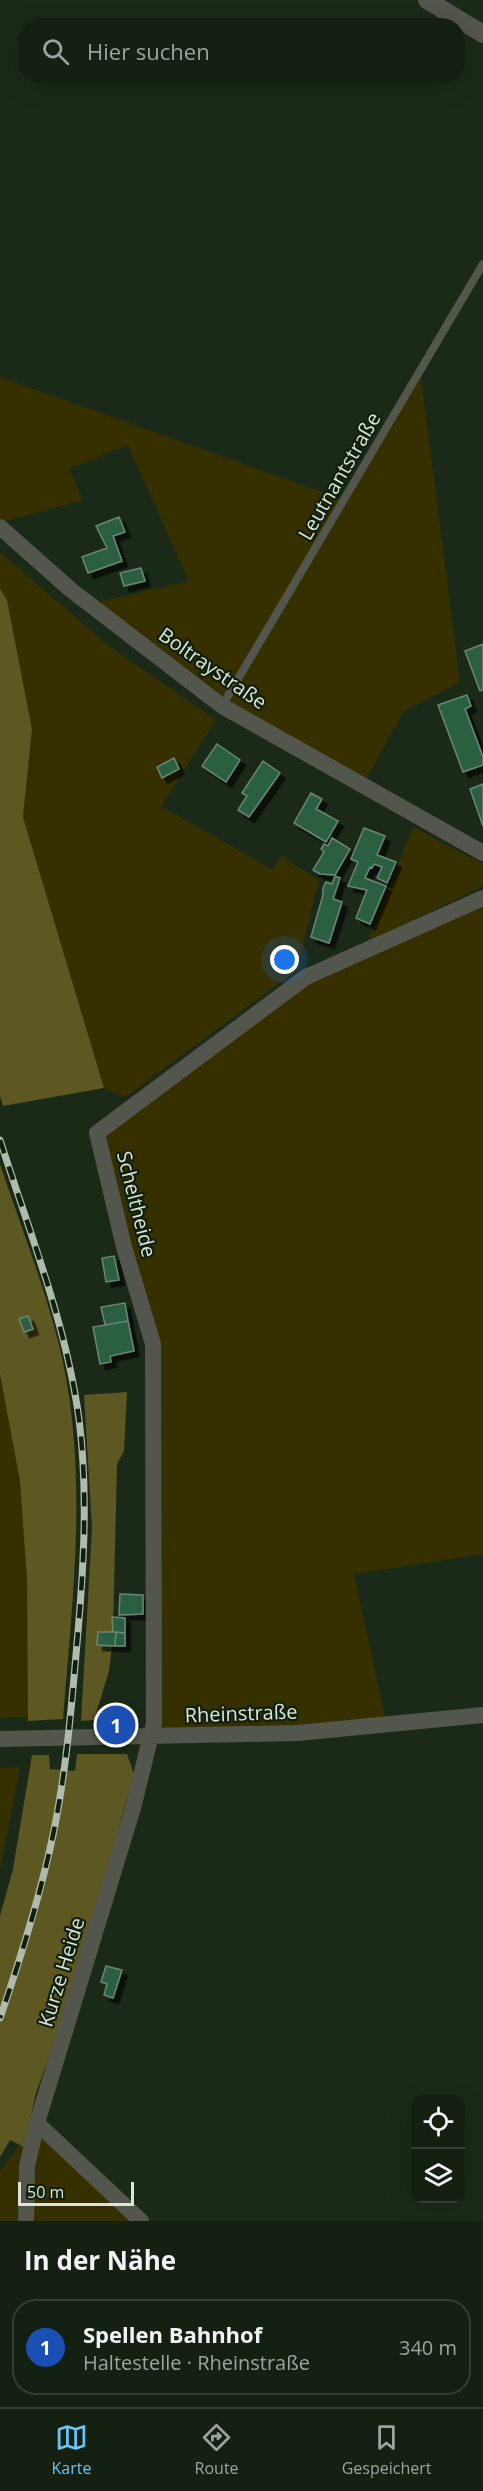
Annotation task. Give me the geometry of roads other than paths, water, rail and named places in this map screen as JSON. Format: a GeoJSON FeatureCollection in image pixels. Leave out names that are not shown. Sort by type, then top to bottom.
{"type":"FeatureCollection","features":[{"type":"Feature","properties":{"kind":"street"},"geometry":{"type":"LineString","coordinates":[[427,0],[457,18]]}},
{"type":"Feature","properties":{"kind":"street"},"geometry":{"type":"LineString","coordinates":[[465,23],[483,34]]}},
{"type":"Feature","properties":{"kind":"street","name":"Boltraystraße"},"geometry":{"type":"LineString","coordinates":[[0,526],[71,590],[222,706],[483,853]]}},
{"type":"Feature","properties":{"kind":"street","name":"Scheltheide"},"geometry":{"type":"LineString","coordinates":[[151,1737],[154,1723],[153,1344],[124,1247],[98,1133],[306,977],[483,898]]}},
{"type":"Feature","properties":{"kind":"street","name":"Rheinstraße"},"geometry":{"type":"LineString","coordinates":[[0,1739],[298,1733],[483,1715]]}},
{"type":"Feature","properties":{"kind":"street","name":"Kurze Heide"},"geometry":{"type":"LineString","coordinates":[[26,2221],[27,2166],[37,2122],[133,1808],[151,1737]]}},
{"type":"Feature","properties":{"kind":"street"},"geometry":{"type":"LineString","coordinates":[[37,2122],[141,2221]]}},
{"type":"Feature","properties":{"kind":"lane","name":"Leutnantstraße"},"geometry":{"type":"LineString","coordinates":[[222,706],[483,264]]}},
{"type":"Feature","properties":{"kind":"railway"},"geometry":{"type":"LineString","coordinates":[[0,1140],[46,1278],[65,1348],[79,1419],[84,1499],[80,1605],[62,1785],[42,1881],[23,1950],[0,2018]]}},
{"type":"Feature","properties":{"kind":"place","name":"Spellen Bahnhof"},"geometry":{"type":"Point","coordinates":[116,1725]}}]}
